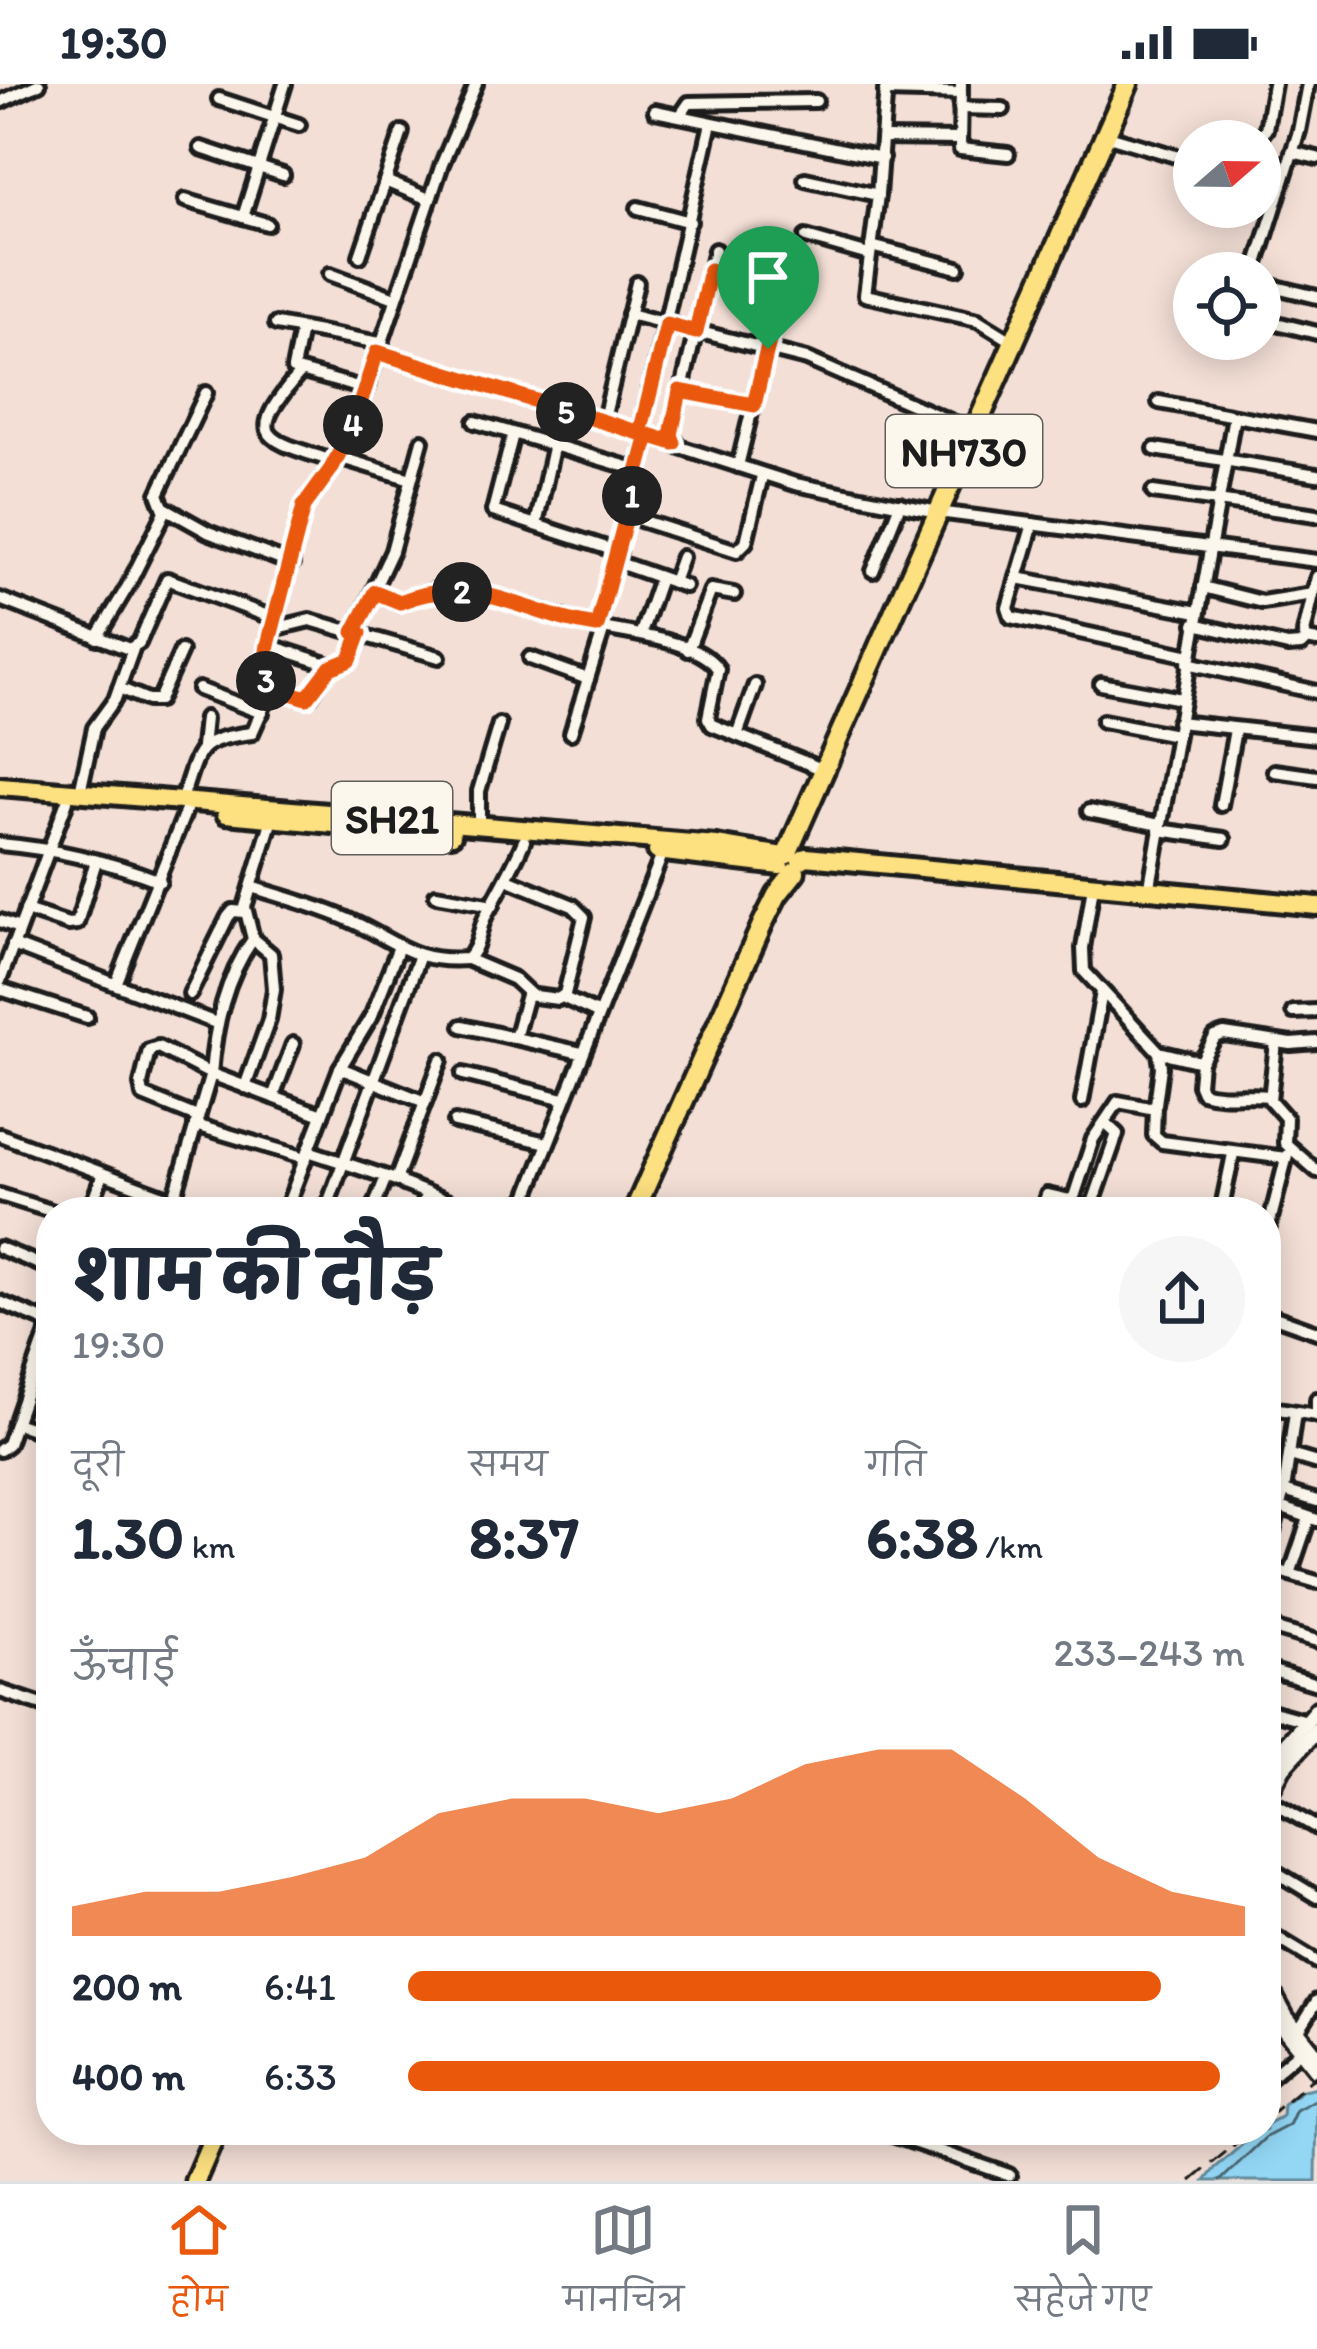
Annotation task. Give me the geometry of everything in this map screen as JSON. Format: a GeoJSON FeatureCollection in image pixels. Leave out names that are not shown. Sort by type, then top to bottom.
{"type":"FeatureCollection","features":[{"type":"Feature","properties":{"kind":"highway","name":"NH730"},"geometry":{"type":"LineString","coordinates":[[641,1197],[794,863],[803,820],[824,770],[1128,84]]}},
{"type":"Feature","properties":{"kind":"highway"},"geometry":{"type":"LineString","coordinates":[[194,2181],[210,2145]]}},
{"type":"Feature","properties":{"kind":"main road","name":"SH21"},"geometry":{"type":"LineString","coordinates":[[0,786],[74,797]]}},
{"type":"Feature","properties":{"kind":"main road","name":"SH21"},"geometry":{"type":"LineString","coordinates":[[0,796],[74,797],[479,826],[794,863],[1317,907]]}},
{"type":"Feature","properties":{"kind":"main road","name":"SH21"},"geometry":{"type":"LineString","coordinates":[[184,804],[272,819],[524,841],[665,846]]}},
{"type":"Feature","properties":{"kind":"street"},"geometry":{"type":"LineString","coordinates":[[0,102],[39,84]]}},
{"type":"Feature","properties":{"kind":"street"},"geometry":{"type":"LineString","coordinates":[[243,217],[285,84]]}},
{"type":"Feature","properties":{"kind":"street"},"geometry":{"type":"LineString","coordinates":[[202,747],[226,734],[252,733],[262,712],[268,686],[264,670],[268,645],[304,506],[336,459],[365,389],[429,199],[476,84]]}},
{"type":"Feature","properties":{"kind":"street"},"geometry":{"type":"LineString","coordinates":[[746,84],[746,100]]}},
{"type":"Feature","properties":{"kind":"street"},"geometry":{"type":"LineString","coordinates":[[1268,120],[1274,84]]}},
{"type":"Feature","properties":{"kind":"street"},"geometry":{"type":"LineString","coordinates":[[1261,252],[1308,84]]}},
{"type":"Feature","properties":{"kind":"street"},"geometry":{"type":"LineString","coordinates":[[1008,154],[963,152],[959,140],[961,88],[886,87],[878,195],[863,285],[868,297],[978,320],[1012,341]]}},
{"type":"Feature","properties":{"kind":"street"},"geometry":{"type":"LineString","coordinates":[[219,99],[298,125]]}},
{"type":"Feature","properties":{"kind":"street"},"geometry":{"type":"LineString","coordinates":[[680,116],[689,103],[816,100]]}},
{"type":"Feature","properties":{"kind":"street"},"geometry":{"type":"LineString","coordinates":[[960,108],[1003,109]]}},
{"type":"Feature","properties":{"kind":"street"},"geometry":{"type":"LineString","coordinates":[[655,111],[882,158]]}},
{"type":"Feature","properties":{"kind":"street"},"geometry":{"type":"LineString","coordinates":[[571,733],[628,516],[711,123]]}},
{"type":"Feature","properties":{"kind":"street"},"geometry":{"type":"LineString","coordinates":[[360,256],[402,132]]}},
{"type":"Feature","properties":{"kind":"street"},"geometry":{"type":"LineString","coordinates":[[1105,135],[1173,155]]}},
{"type":"Feature","properties":{"kind":"street"},"geometry":{"type":"LineString","coordinates":[[883,138],[959,140]]}},
{"type":"Feature","properties":{"kind":"street"},"geometry":{"type":"LineString","coordinates":[[201,148],[283,175]]}},
{"type":"Feature","properties":{"kind":"street"},"geometry":{"type":"LineString","coordinates":[[1292,152],[1317,158]]}},
{"type":"Feature","properties":{"kind":"street"},"geometry":{"type":"LineString","coordinates":[[805,178],[878,195]]}},
{"type":"Feature","properties":{"kind":"street"},"geometry":{"type":"LineString","coordinates":[[385,181],[429,199]]}},
{"type":"Feature","properties":{"kind":"street"},"geometry":{"type":"LineString","coordinates":[[185,200],[267,224]]}},
{"type":"Feature","properties":{"kind":"street"},"geometry":{"type":"LineString","coordinates":[[638,208],[690,222]]}},
{"type":"Feature","properties":{"kind":"street"},"geometry":{"type":"LineString","coordinates":[[806,237],[958,268]]}},
{"type":"Feature","properties":{"kind":"street"},"geometry":{"type":"LineString","coordinates":[[674,443],[671,435],[680,391],[716,250]]}},
{"type":"Feature","properties":{"kind":"street"},"geometry":{"type":"LineString","coordinates":[[710,270],[778,289],[780,298],[738,466]]}},
{"type":"Feature","properties":{"kind":"street"},"geometry":{"type":"LineString","coordinates":[[330,274],[395,298]]}},
{"type":"Feature","properties":{"kind":"street"},"geometry":{"type":"LineString","coordinates":[[1281,288],[1315,296],[1317,278]]}},
{"type":"Feature","properties":{"kind":"street"},"geometry":{"type":"LineString","coordinates":[[603,423],[638,283]]}},
{"type":"Feature","properties":{"kind":"street"},"geometry":{"type":"LineString","coordinates":[[629,314],[842,371],[973,431]]}},
{"type":"Feature","properties":{"kind":"street"},"geometry":{"type":"LineString","coordinates":[[276,324],[379,347],[762,476],[938,512],[1317,561]]}},
{"type":"Feature","properties":{"kind":"street"},"geometry":{"type":"LineString","coordinates":[[1281,325],[1317,334]]}},
{"type":"Feature","properties":{"kind":"street"},"geometry":{"type":"LineString","coordinates":[[301,329],[292,365],[301,373],[365,389]]}},
{"type":"Feature","properties":{"kind":"street"},"geometry":{"type":"LineString","coordinates":[[301,373],[268,412],[269,437],[283,445],[411,479]]}},
{"type":"Feature","properties":{"kind":"street"},"geometry":{"type":"LineString","coordinates":[[680,391],[754,405]]}},
{"type":"Feature","properties":{"kind":"street"},"geometry":{"type":"LineString","coordinates":[[206,393],[158,494],[165,508],[208,532],[292,564]]}},
{"type":"Feature","properties":{"kind":"street"},"geometry":{"type":"LineString","coordinates":[[1159,402],[1317,431]]}},
{"type":"Feature","properties":{"kind":"street"},"geometry":{"type":"LineString","coordinates":[[1149,891],[1234,416]]}},
{"type":"Feature","properties":{"kind":"street"},"geometry":{"type":"LineString","coordinates":[[476,422],[638,470]]}},
{"type":"Feature","properties":{"kind":"street"},"geometry":{"type":"LineString","coordinates":[[514,434],[492,509],[679,584],[682,557]]}},
{"type":"Feature","properties":{"kind":"street"},"geometry":{"type":"LineString","coordinates":[[268,686],[307,698],[333,666],[350,660],[392,551],[422,441]]}},
{"type":"Feature","properties":{"kind":"street"},"geometry":{"type":"LineString","coordinates":[[536,525],[553,448]]}},
{"type":"Feature","properties":{"kind":"street"},"geometry":{"type":"LineString","coordinates":[[1155,449],[1317,475]]}},
{"type":"Feature","properties":{"kind":"street"},"geometry":{"type":"LineString","coordinates":[[628,516],[737,551],[746,542],[762,476]]}},
{"type":"Feature","properties":{"kind":"street"},"geometry":{"type":"LineString","coordinates":[[1153,492],[1317,515]]}},
{"type":"Feature","properties":{"kind":"street"},"geometry":{"type":"LineString","coordinates":[[873,572],[900,504]]}},
{"type":"Feature","properties":{"kind":"street"},"geometry":{"type":"LineString","coordinates":[[97,638],[144,556],[165,508]]}},
{"type":"Feature","properties":{"kind":"street"},"geometry":{"type":"LineString","coordinates":[[1033,524],[1008,608],[1011,616],[1317,692]]}},
{"type":"Feature","properties":{"kind":"street"},"geometry":{"type":"LineString","coordinates":[[1017,578],[1196,618],[1288,646],[1312,640],[1304,633],[1317,577]]}},
{"type":"Feature","properties":{"kind":"street"},"geometry":{"type":"LineString","coordinates":[[641,633],[660,578]]}},
{"type":"Feature","properties":{"kind":"street"},"geometry":{"type":"LineString","coordinates":[[87,1017],[0,985],[2,966],[74,797],[94,728],[119,688],[167,579],[274,624],[310,620],[439,657]]}},
{"type":"Feature","properties":{"kind":"street"},"geometry":{"type":"LineString","coordinates":[[1203,586],[1262,602],[1313,594]]}},
{"type":"Feature","properties":{"kind":"street"},"geometry":{"type":"LineString","coordinates":[[375,592],[400,602],[434,590],[515,601],[688,650],[713,661],[718,669],[709,722],[824,770]]}},
{"type":"Feature","properties":{"kind":"street"},"geometry":{"type":"LineString","coordinates":[[688,650],[711,590],[734,594]]}},
{"type":"Feature","properties":{"kind":"street"},"geometry":{"type":"LineString","coordinates":[[0,599],[133,649]]}},
{"type":"Feature","properties":{"kind":"street"},"geometry":{"type":"LineString","coordinates":[[268,645],[333,666]]}},
{"type":"Feature","properties":{"kind":"street"},"geometry":{"type":"LineString","coordinates":[[119,688],[159,700],[181,651]]}},
{"type":"Feature","properties":{"kind":"street"},"geometry":{"type":"LineString","coordinates":[[530,658],[588,679]]}},
{"type":"Feature","properties":{"kind":"street"},"geometry":{"type":"LineString","coordinates":[[1101,684],[1182,699]]}},
{"type":"Feature","properties":{"kind":"street"},"geometry":{"type":"LineString","coordinates":[[736,735],[755,686]]}},
{"type":"Feature","properties":{"kind":"street"},"geometry":{"type":"LineString","coordinates":[[199,689],[262,712]]}},
{"type":"Feature","properties":{"kind":"street"},"geometry":{"type":"LineString","coordinates":[[116,984],[160,881],[202,747],[205,718]]}},
{"type":"Feature","properties":{"kind":"street"},"geometry":{"type":"LineString","coordinates":[[1103,721],[1317,737]]}},
{"type":"Feature","properties":{"kind":"street"},"geometry":{"type":"LineString","coordinates":[[479,826],[479,791],[499,724]]}},
{"type":"Feature","properties":{"kind":"street"},"geometry":{"type":"LineString","coordinates":[[1221,805],[1235,730]]}},
{"type":"Feature","properties":{"kind":"street"},"geometry":{"type":"LineString","coordinates":[[1274,771],[1317,777]]}},
{"type":"Feature","properties":{"kind":"street"},"geometry":{"type":"LineString","coordinates":[[1089,811],[1224,838]]}},
{"type":"Feature","properties":{"kind":"street"},"geometry":{"type":"LineString","coordinates":[[245,1087],[269,1020],[274,989],[271,954],[253,939],[244,912],[272,819]]}},
{"type":"Feature","properties":{"kind":"street"},"geometry":{"type":"LineString","coordinates":[[466,958],[475,952],[524,841]]}},
{"type":"Feature","properties":{"kind":"street"},"geometry":{"type":"LineString","coordinates":[[0,844],[50,848],[160,881]]}},
{"type":"Feature","properties":{"kind":"street"},"geometry":{"type":"LineString","coordinates":[[527,1197],[665,846]]}},
{"type":"Feature","properties":{"kind":"street"},"geometry":{"type":"LineString","coordinates":[[26,910],[77,923],[96,861]]}},
{"type":"Feature","properties":{"kind":"street"},"geometry":{"type":"LineString","coordinates":[[507,879],[573,906],[584,917],[562,997]]}},
{"type":"Feature","properties":{"kind":"street"},"geometry":{"type":"LineString","coordinates":[[1093,886],[1082,965],[1087,976],[1159,1052],[1201,1062]]}},
{"type":"Feature","properties":{"kind":"street"},"geometry":{"type":"LineString","coordinates":[[252,887],[336,914],[398,949],[466,958],[514,979],[530,994],[562,997],[597,1012]]}},
{"type":"Feature","properties":{"kind":"street"},"geometry":{"type":"LineString","coordinates":[[436,896],[494,904]]}},
{"type":"Feature","properties":{"kind":"street"},"geometry":{"type":"LineString","coordinates":[[190,994],[228,917],[233,911],[244,912]]}},
{"type":"Feature","properties":{"kind":"street"},"geometry":{"type":"LineString","coordinates":[[0,921],[19,928]]}},
{"type":"Feature","properties":{"kind":"street"},"geometry":{"type":"LineString","coordinates":[[168,1197],[211,1074],[216,1023],[242,953],[253,939]]}},
{"type":"Feature","properties":{"kind":"street"},"geometry":{"type":"LineString","coordinates":[[13,945],[216,1023]]}},
{"type":"Feature","properties":{"kind":"street"},"geometry":{"type":"LineString","coordinates":[[290,1197],[340,1068],[372,1016],[398,949]]}},
{"type":"Feature","properties":{"kind":"street"},"geometry":{"type":"LineString","coordinates":[[331,1197],[420,955]]}},
{"type":"Feature","properties":{"kind":"street"},"geometry":{"type":"LineString","coordinates":[[1082,1101],[1102,992]]}},
{"type":"Feature","properties":{"kind":"street"},"geometry":{"type":"LineString","coordinates":[[515,1038],[523,1003],[530,994]]}},
{"type":"Feature","properties":{"kind":"street"},"geometry":{"type":"LineString","coordinates":[[1293,1012],[1317,1011]]}},
{"type":"Feature","properties":{"kind":"street"},"geometry":{"type":"LineString","coordinates":[[462,1026],[581,1053]]}},
{"type":"Feature","properties":{"kind":"street"},"geometry":{"type":"LineString","coordinates":[[1269,1096],[1202,1093],[1198,1085],[1201,1062],[1218,1035],[1317,1042]]}},
{"type":"Feature","properties":{"kind":"street"},"geometry":{"type":"LineString","coordinates":[[1276,1042],[1269,1096],[1286,1118],[1283,1140],[1288,1153],[1277,1197]]}},
{"type":"Feature","properties":{"kind":"street"},"geometry":{"type":"LineString","coordinates":[[273,1097],[293,1043]]}},
{"type":"Feature","properties":{"kind":"street"},"geometry":{"type":"LineString","coordinates":[[322,1115],[211,1074],[158,1047],[149,1050],[143,1095],[196,1121],[393,1179],[435,1197]]}},
{"type":"Feature","properties":{"kind":"street"},"geometry":{"type":"LineString","coordinates":[[1159,1052],[1154,1136],[1162,1142],[1233,1154],[1288,1153],[1317,1171]]}},
{"type":"Feature","properties":{"kind":"street"},"geometry":{"type":"LineString","coordinates":[[382,1197],[398,1172],[441,1060]]}},
{"type":"Feature","properties":{"kind":"street"},"geometry":{"type":"LineString","coordinates":[[340,1068],[425,1102]]}},
{"type":"Feature","properties":{"kind":"street"},"geometry":{"type":"LineString","coordinates":[[463,1074],[564,1099]]}},
{"type":"Feature","properties":{"kind":"street"},"geometry":{"type":"LineString","coordinates":[[1073,1197],[1093,1139],[1120,1100],[1155,1106]]}},
{"type":"Feature","properties":{"kind":"street"},"geometry":{"type":"LineString","coordinates":[[455,1122],[547,1143]]}},
{"type":"Feature","properties":{"kind":"street"},"geometry":{"type":"LineString","coordinates":[[1097,1197],[1117,1134],[1105,1123]]}},
{"type":"Feature","properties":{"kind":"street"},"geometry":{"type":"LineString","coordinates":[[0,1154],[3,1136],[165,1197]]}},
{"type":"Feature","properties":{"kind":"street"},"geometry":{"type":"LineString","coordinates":[[1306,1162],[1316,1151]]}},
{"type":"Feature","properties":{"kind":"street"},"geometry":{"type":"LineString","coordinates":[[1224,1197],[1233,1154]]}},
{"type":"Feature","properties":{"kind":"street"},"geometry":{"type":"LineString","coordinates":[[95,1197],[103,1174]]}},
{"type":"Feature","properties":{"kind":"street"},"geometry":{"type":"LineString","coordinates":[[0,1195],[36,1206]]}},
{"type":"Feature","properties":{"kind":"street"},"geometry":{"type":"LineString","coordinates":[[0,1248],[36,1262]]}},
{"type":"Feature","properties":{"kind":"street"},"geometry":{"type":"LineString","coordinates":[[0,1302],[36,1321]]}},
{"type":"Feature","properties":{"kind":"street"},"geometry":{"type":"LineString","coordinates":[[1281,1319],[1317,1331]]}},
{"type":"Feature","properties":{"kind":"street"},"geometry":{"type":"LineString","coordinates":[[0,1450],[6,1447],[36,1368]]}},
{"type":"Feature","properties":{"kind":"street"},"geometry":{"type":"LineString","coordinates":[[32,1379],[36,1380]]}},
{"type":"Feature","properties":{"kind":"street"},"geometry":{"type":"LineString","coordinates":[[1281,1410],[1316,1415],[1317,1399]]}},
{"type":"Feature","properties":{"kind":"street"},"geometry":{"type":"LineString","coordinates":[[1281,1502],[1295,1412]]}},
{"type":"Feature","properties":{"kind":"street"},"geometry":{"type":"LineString","coordinates":[[14,1423],[36,1430]]}},
{"type":"Feature","properties":{"kind":"street"},"geometry":{"type":"LineString","coordinates":[[1290,1454],[1317,1463]]}},
{"type":"Feature","properties":{"kind":"street"},"geometry":{"type":"LineString","coordinates":[[1284,1491],[1317,1502]]}},
{"type":"Feature","properties":{"kind":"street"},"geometry":{"type":"LineString","coordinates":[[1281,1506],[1313,1519],[1290,1574]]}},
{"type":"Feature","properties":{"kind":"street"},"geometry":{"type":"LineString","coordinates":[[1281,1571],[1317,1582]]}},
{"type":"Feature","properties":{"kind":"street"},"geometry":{"type":"LineString","coordinates":[[1281,1631],[1317,1642]]}},
{"type":"Feature","properties":{"kind":"street"},"geometry":{"type":"LineString","coordinates":[[1281,1673],[1317,1684]]}},
{"type":"Feature","properties":{"kind":"street"},"geometry":{"type":"LineString","coordinates":[[0,1691],[36,1703]]}},
{"type":"Feature","properties":{"kind":"street"},"geometry":{"type":"LineString","coordinates":[[1281,1772],[1317,1709]]}},
{"type":"Feature","properties":{"kind":"street"},"geometry":{"type":"LineString","coordinates":[[1281,1715],[1311,1726]]}},
{"type":"Feature","properties":{"kind":"street"},"geometry":{"type":"LineString","coordinates":[[1281,1750],[1311,1726]]}},
{"type":"Feature","properties":{"kind":"street"},"geometry":{"type":"LineString","coordinates":[[1281,1808],[1317,1828]]}},
{"type":"Feature","properties":{"kind":"street"},"geometry":{"type":"LineString","coordinates":[[1281,1875],[1317,1897]]}},
{"type":"Feature","properties":{"kind":"street"},"geometry":{"type":"LineString","coordinates":[[1281,1940],[1317,1962]]}},
{"type":"Feature","properties":{"kind":"street"},"geometry":{"type":"LineString","coordinates":[[1297,2033],[1317,2001]]}},
{"type":"Feature","properties":{"kind":"street"},"geometry":{"type":"LineString","coordinates":[[1281,2006],[1317,2056]]}},
{"type":"Feature","properties":{"kind":"street"},"geometry":{"type":"LineString","coordinates":[[1281,2026],[1317,2070]]}},
{"type":"Feature","properties":{"kind":"street"},"geometry":{"type":"LineString","coordinates":[[1281,2067],[1300,2051]]}},
{"type":"Feature","properties":{"kind":"street"},"geometry":{"type":"LineString","coordinates":[[934,2145],[1009,2175]]}},
{"type":"Feature","properties":{"kind":"water"},"geometry":{"type":"Polygon","coordinates":[[[1317,2087],[1316,2181],[1205,2181],[1242,2145],[1281,2145],[1283,2104],[1317,2087]]]}},
{"type":"Feature","properties":{"kind":"railway"},"geometry":{"type":"LineString","coordinates":[[1281,2105],[1317,2075]]}},
{"type":"Feature","properties":{"kind":"railway"},"geometry":{"type":"LineString","coordinates":[[1191,2181],[1234,2145]]}},
{"type":"Feature","properties":{"kind":"route"},"geometry":{"type":"LineString","coordinates":[[710,270],[778,289],[768,349],[754,405],[680,391],[671,435],[674,443],[648,435],[597,626],[481,595],[434,590],[395,602],[375,592],[354,632],[360,633],[350,660],[330,668],[307,698],[268,686],[264,670],[268,645],[304,506],[331,469],[352,428],[377,352],[640,433],[667,324],[696,332],[710,270]]}}]}
